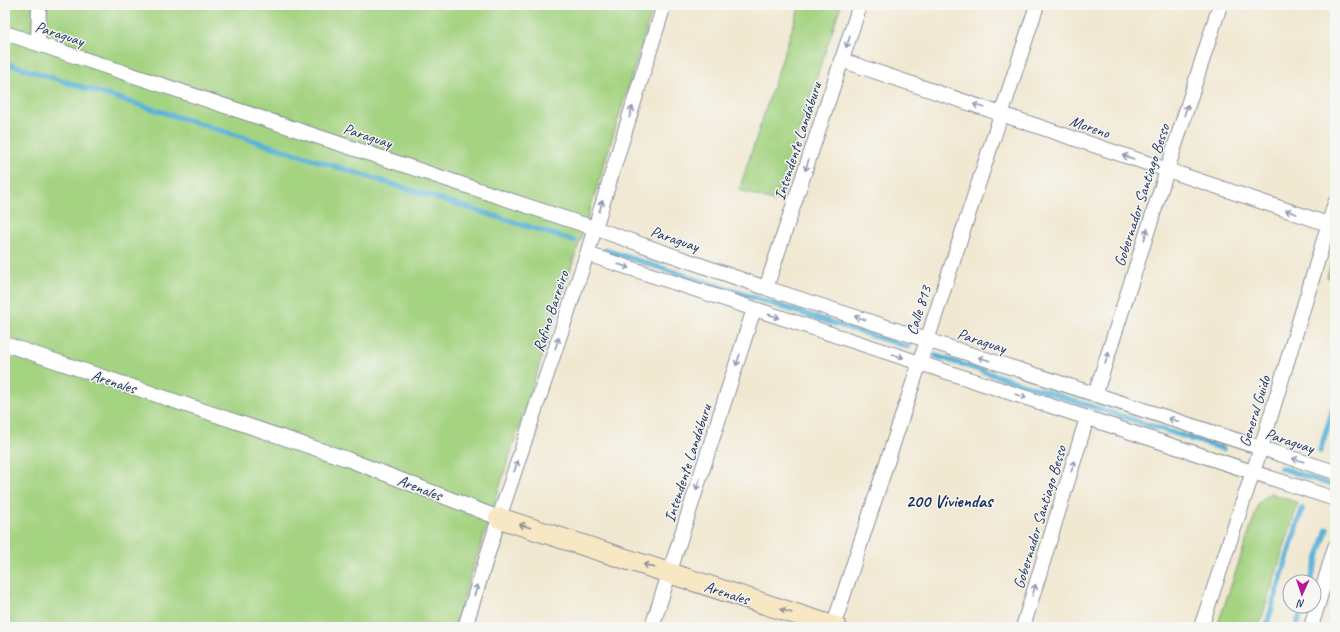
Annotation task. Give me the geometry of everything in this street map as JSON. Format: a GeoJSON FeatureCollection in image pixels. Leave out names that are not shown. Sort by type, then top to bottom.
{"type":"FeatureCollection","features":[{"type":"Feature","properties":{"kind":"street"},"geometry":{"type":"LineString","coordinates":[[38,44],[39,5]]}},
{"type":"Feature","properties":{"kind":"street","name":"Rufino Barreiro"},"geometry":{"type":"LineString","coordinates":[[465,627],[499,518],[587,254],[664,5]]}},
{"type":"Feature","properties":{"kind":"street","name":"Intendente Landáburu"},"geometry":{"type":"LineString","coordinates":[[766,288],[860,5]]}},
{"type":"Feature","properties":{"kind":"street","name":"Calle 813"},"geometry":{"type":"LineString","coordinates":[[834,627],[926,340],[1037,5]]}},
{"type":"Feature","properties":{"kind":"street","name":"Gobernador Santiago Besso"},"geometry":{"type":"LineString","coordinates":[[1095,395],[1220,5]]}},
{"type":"Feature","properties":{"kind":"street","name":"Paraguay"},"geometry":{"type":"LineString","coordinates":[[5,33],[594,228],[766,288],[1335,472]]}},
{"type":"Feature","properties":{"kind":"street","name":"Moreno"},"geometry":{"type":"LineString","coordinates":[[841,60],[1328,224]]}},
{"type":"Feature","properties":{"kind":"street","name":"General Guido"},"geometry":{"type":"LineString","coordinates":[[1201,627],[1253,472],[1335,203]]}},
{"type":"Feature","properties":{"kind":"street"},"geometry":{"type":"LineString","coordinates":[[587,254],[1335,499]]}},
{"type":"Feature","properties":{"kind":"street","name":"Intendente Landáburu"},"geometry":{"type":"LineString","coordinates":[[652,627],[754,309]]}},
{"type":"Feature","properties":{"kind":"street","name":"Arenales"},"geometry":{"type":"LineString","coordinates":[[5,344],[347,459],[499,518],[834,627]]}},
{"type":"Feature","properties":{"kind":"street","name":"Gobernador Santiago Besso"},"geometry":{"type":"LineString","coordinates":[[1023,627],[1087,418]]}},
{"type":"Feature","properties":{"kind":"street"},"geometry":{"type":"LineString","coordinates":[[1311,627],[1335,547]]}},
{"type":"Feature","properties":{"kind":"green space"},"geometry":{"type":"Polygon","coordinates":[[[5,5],[654,5],[585,225],[454,627],[5,627],[5,5]]]}},
{"type":"Feature","properties":{"kind":"green space"},"geometry":{"type":"Polygon","coordinates":[[[800,5],[841,5],[775,202],[739,190],[800,5]]]}},
{"type":"Feature","properties":{"kind":"green space"},"geometry":{"type":"Polygon","coordinates":[[[1335,252],[1335,280],[1327,277],[1335,252]]]}},
{"type":"Feature","properties":{"kind":"green space"},"geometry":{"type":"Polygon","coordinates":[[[1270,493],[1298,503],[1259,627],[1217,627],[1259,503],[1270,493]]]}},
{"type":"Feature","properties":{"kind":"waterway"},"geometry":{"type":"LineString","coordinates":[[5,63],[574,241]]}},
{"type":"Feature","properties":{"kind":"waterway"},"geometry":{"type":"LineString","coordinates":[[605,250],[908,347]]}},
{"type":"Feature","properties":{"kind":"waterway"},"geometry":{"type":"LineString","coordinates":[[936,356],[1223,449]]}},
{"type":"Feature","properties":{"kind":"waterway"},"geometry":{"type":"LineString","coordinates":[[1320,451],[1335,402]]}},
{"type":"Feature","properties":{"kind":"waterway"},"geometry":{"type":"LineString","coordinates":[[1281,468],[1335,486]]}},
{"type":"Feature","properties":{"kind":"waterway"},"geometry":{"type":"LineString","coordinates":[[1266,627],[1302,509]]}},
{"type":"Feature","properties":{"kind":"waterway"},"geometry":{"type":"LineString","coordinates":[[1313,574],[1327,529]]}},
{"type":"Feature","properties":{"kind":"waterway"},"geometry":{"type":"LineString","coordinates":[[1296,627],[1300,614]]}},
{"type":"Feature","properties":{"kind":"district","name":"200 Viviendas"},"geometry":{"type":"Point","coordinates":[949,501]}}]}
